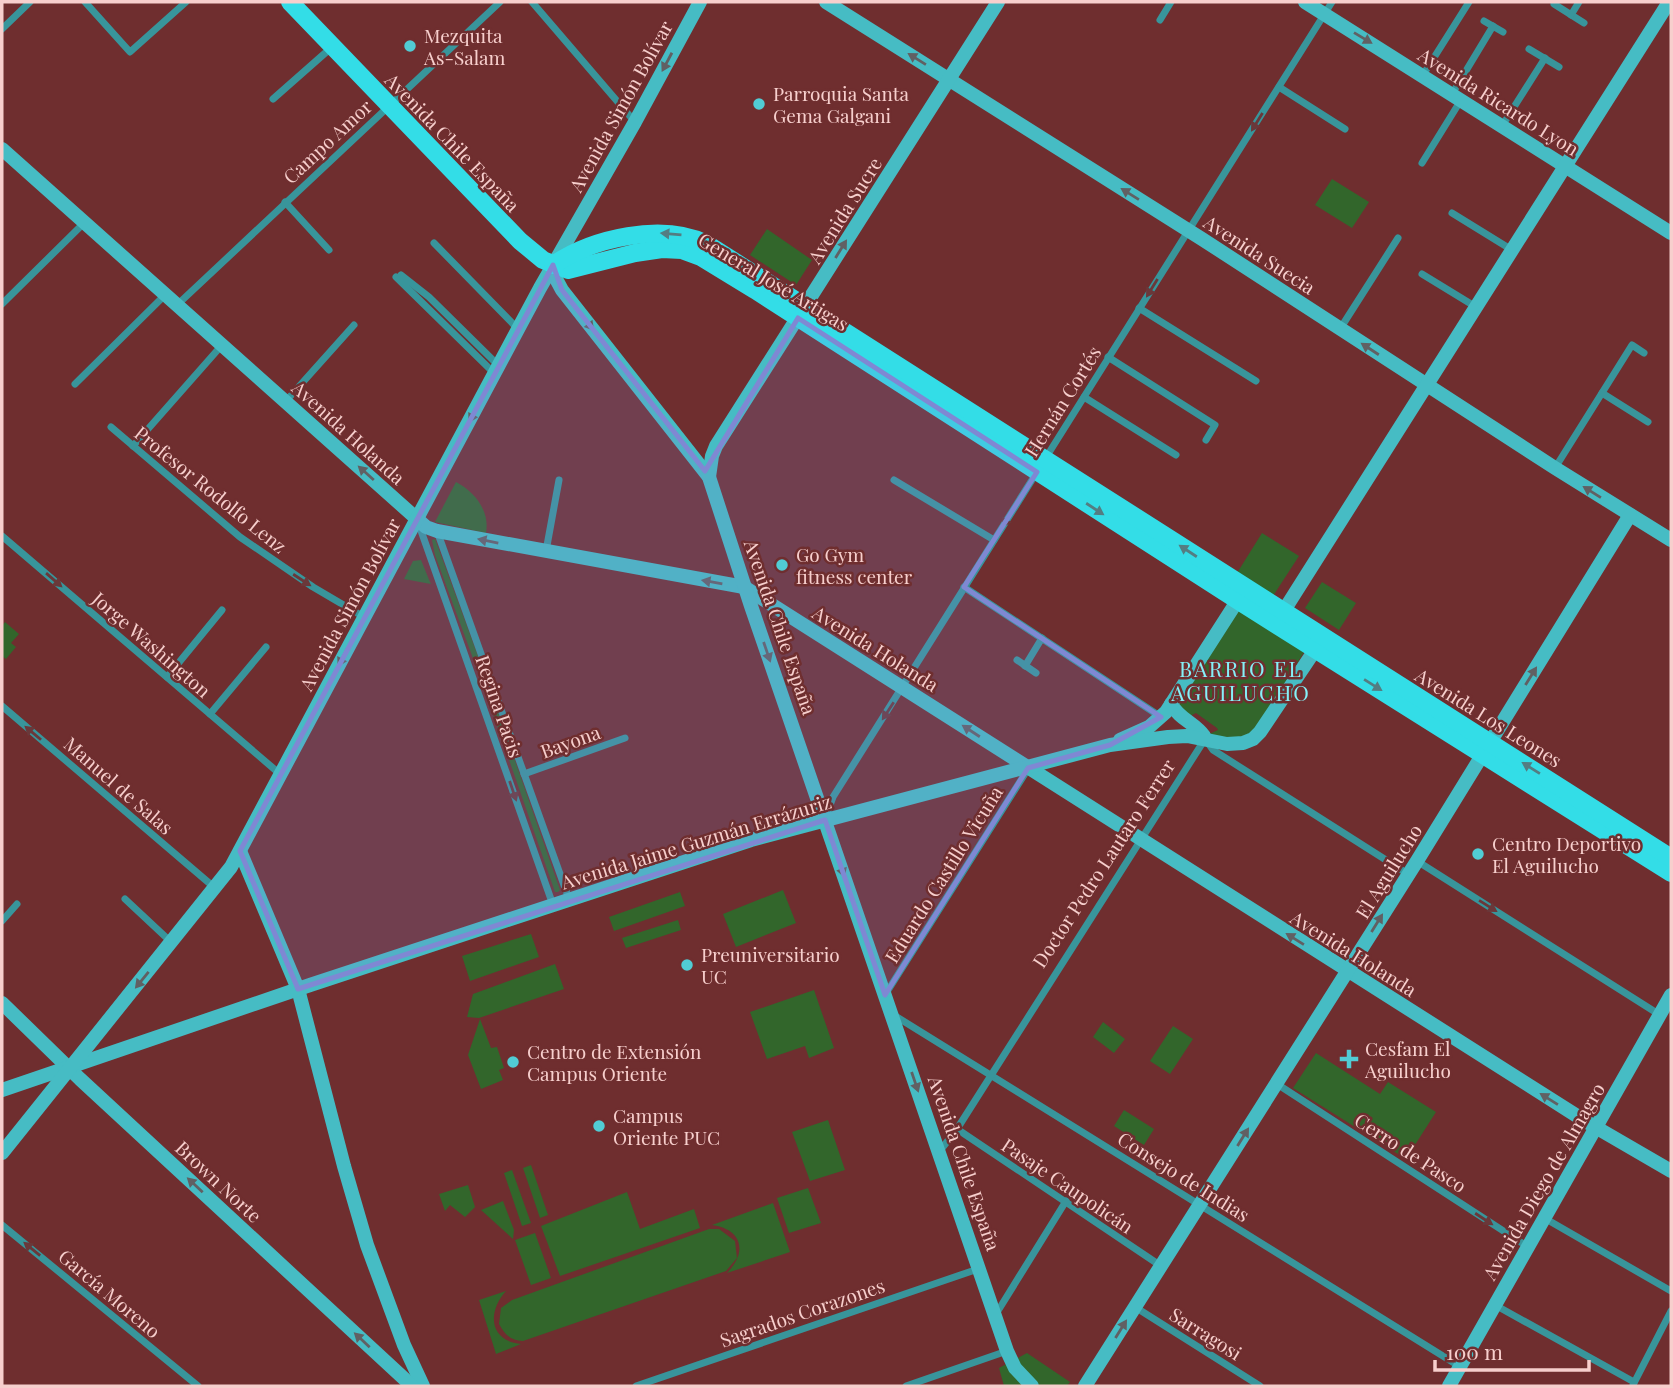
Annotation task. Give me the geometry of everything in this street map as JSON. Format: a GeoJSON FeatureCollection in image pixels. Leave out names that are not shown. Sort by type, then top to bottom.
{"type":"FeatureCollection","features":[{"type":"Feature","properties":{"kind":"main road","name":"Avenida Chile España"},"geometry":{"type":"LineString","coordinates":[[290,2],[526,247],[553,265]]}},
{"type":"Feature","properties":{"kind":"main road","name":"General José Artigas"},"geometry":{"type":"LineString","coordinates":[[553,265],[568,270],[635,253],[669,248],[682,250],[711,263],[802,312],[1320,643]]}},
{"type":"Feature","properties":{"kind":"main road","name":"Avenida Los Leones"},"geometry":{"type":"LineString","coordinates":[[1320,643],[1486,748],[1671,858]]}},
{"type":"Feature","properties":{"kind":"main road","name":"Avenida Los Leones"},"geometry":{"type":"LineString","coordinates":[[1486,748],[1671,873]]}},
{"type":"Feature","properties":{"kind":"street"},"geometry":{"type":"LineString","coordinates":[[2,29],[30,2]]}},
{"type":"Feature","properties":{"kind":"street"},"geometry":{"type":"LineString","coordinates":[[85,2],[130,52],[186,2]]}},
{"type":"Feature","properties":{"kind":"street","name":"Campo Amor"},"geometry":{"type":"LineString","coordinates":[[177,306],[499,2]]}},
{"type":"Feature","properties":{"kind":"street"},"geometry":{"type":"LineString","coordinates":[[532,2],[635,122]]}},
{"type":"Feature","properties":{"kind":"street","name":"Avenida Simón Bolívar"},"geometry":{"type":"LineString","coordinates":[[2,1153],[69,1066],[215,889],[240,851],[518,329],[700,2]]}},
{"type":"Feature","properties":{"kind":"street","name":"Avenida Suecia"},"geometry":{"type":"LineString","coordinates":[[826,2],[1671,540]]}},
{"type":"Feature","properties":{"kind":"street","name":"Avenida Sucre"},"geometry":{"type":"LineString","coordinates":[[709,477],[716,446],[998,2]]}},
{"type":"Feature","properties":{"kind":"street"},"geometry":{"type":"LineString","coordinates":[[1160,20],[1171,2]]}},
{"type":"Feature","properties":{"kind":"street","name":"Avenida Ricardo Lyon"},"geometry":{"type":"LineString","coordinates":[[1305,2],[1329,8],[1423,75],[1671,233]]}},
{"type":"Feature","properties":{"kind":"street"},"geometry":{"type":"LineString","coordinates":[[1423,75],[1469,2]]}},
{"type":"Feature","properties":{"kind":"street"},"geometry":{"type":"LineString","coordinates":[[1571,15],[1579,2]]}},
{"type":"Feature","properties":{"kind":"street"},"geometry":{"type":"LineString","coordinates":[[1280,618],[1669,2]]}},
{"type":"Feature","properties":{"kind":"street"},"geometry":{"type":"LineString","coordinates":[[1554,4],[1584,23]]}},
{"type":"Feature","properties":{"kind":"street","name":"Hernán Cortés"},"geometry":{"type":"LineString","coordinates":[[825,820],[833,797],[1329,8]]}},
{"type":"Feature","properties":{"kind":"street"},"geometry":{"type":"LineString","coordinates":[[1484,21],[1503,32]]}},
{"type":"Feature","properties":{"kind":"street"},"geometry":{"type":"LineString","coordinates":[[1422,163],[1493,26]]}},
{"type":"Feature","properties":{"kind":"street"},"geometry":{"type":"LineString","coordinates":[[273,99],[332,47]]}},
{"type":"Feature","properties":{"kind":"street"},"geometry":{"type":"LineString","coordinates":[[1529,49],[1559,67]]}},
{"type":"Feature","properties":{"kind":"street"},"geometry":{"type":"LineString","coordinates":[[1502,126],[1545,58]]}},
{"type":"Feature","properties":{"kind":"street"},"geometry":{"type":"LineString","coordinates":[[1279,87],[1345,129]]}},
{"type":"Feature","properties":{"kind":"street","name":"Avenida Holanda"},"geometry":{"type":"LineString","coordinates":[[2,149],[426,527],[546,552],[744,587],[1597,1129],[1671,1171]]}},
{"type":"Feature","properties":{"kind":"street"},"geometry":{"type":"LineString","coordinates":[[285,202],[329,250]]}},
{"type":"Feature","properties":{"kind":"street"},"geometry":{"type":"LineString","coordinates":[[1452,213],[1512,250]]}},
{"type":"Feature","properties":{"kind":"street"},"geometry":{"type":"LineString","coordinates":[[2,304],[84,223]]}},
{"type":"Feature","properties":{"kind":"street"},"geometry":{"type":"LineString","coordinates":[[1340,329],[1398,238]]}},
{"type":"Feature","properties":{"kind":"street"},"geometry":{"type":"LineString","coordinates":[[434,243],[518,329]]}},
{"type":"Feature","properties":{"kind":"street","name":"Avenida Chile España"},"geometry":{"type":"LineString","coordinates":[[553,265],[562,290],[709,477],[744,587],[1007,1351],[1015,1368],[1032,1386]]}},
{"type":"Feature","properties":{"kind":"street"},"geometry":{"type":"LineString","coordinates":[[1422,274],[1476,307]]}},
{"type":"Feature","properties":{"kind":"street"},"geometry":{"type":"LineString","coordinates":[[399,276],[429,297],[497,370]]}},
{"type":"Feature","properties":{"kind":"street"},"geometry":{"type":"LineString","coordinates":[[75,384],[165,295]]}},
{"type":"Feature","properties":{"kind":"street"},"geometry":{"type":"LineString","coordinates":[[1139,308],[1256,381]]}},
{"type":"Feature","properties":{"kind":"street"},"geometry":{"type":"LineString","coordinates":[[286,401],[354,325]]}},
{"type":"Feature","properties":{"kind":"street"},"geometry":{"type":"LineString","coordinates":[[133,446],[222,345]]}},
{"type":"Feature","properties":{"kind":"street"},"geometry":{"type":"LineString","coordinates":[[1555,468],[1632,345],[1644,353]]}},
{"type":"Feature","properties":{"kind":"street"},"geometry":{"type":"LineString","coordinates":[[1108,357],[1215,425],[1206,440]]}},
{"type":"Feature","properties":{"kind":"street"},"geometry":{"type":"LineString","coordinates":[[1602,393],[1648,422]]}},
{"type":"Feature","properties":{"kind":"street"},"geometry":{"type":"LineString","coordinates":[[1084,397],[1176,455]]}},
{"type":"Feature","properties":{"kind":"street","name":"Profesor Rodolfo Lenz"},"geometry":{"type":"LineString","coordinates":[[111,428],[240,537],[295,576],[364,617]]}},
{"type":"Feature","properties":{"kind":"street"},"geometry":{"type":"LineString","coordinates":[[691,451],[703,451],[716,446]]}},
{"type":"Feature","properties":{"kind":"street"},"geometry":{"type":"LineString","coordinates":[[546,552],[559,480]]}},
{"type":"Feature","properties":{"kind":"street"},"geometry":{"type":"LineString","coordinates":[[894,480],[994,540]]}},
{"type":"Feature","properties":{"kind":"street","name":"El Aguilucho"},"geometry":{"type":"LineString","coordinates":[[1085,1386],[1413,868],[1630,515]]}},
{"type":"Feature","properties":{"kind":"street","name":"Regina Pacis"},"geometry":{"type":"LineString","coordinates":[[417,518],[553,905]]}},
{"type":"Feature","properties":{"kind":"street","name":"Regina Pacis"},"geometry":{"type":"LineString","coordinates":[[437,531],[569,899]]}},
{"type":"Feature","properties":{"kind":"street","name":"Jorge Washington"},"geometry":{"type":"LineString","coordinates":[[2,536],[281,775]]}},
{"type":"Feature","properties":{"kind":"street"},"geometry":{"type":"LineString","coordinates":[[964,587],[1161,717],[1241,594]]}},
{"type":"Feature","properties":{"kind":"street"},"geometry":{"type":"LineString","coordinates":[[167,677],[222,610]]}},
{"type":"Feature","properties":{"kind":"street"},"geometry":{"type":"LineString","coordinates":[[455,626],[470,621]]}},
{"type":"Feature","properties":{"kind":"street"},"geometry":{"type":"LineString","coordinates":[[1025,666],[1042,638]]}},
{"type":"Feature","properties":{"kind":"street"},"geometry":{"type":"LineString","coordinates":[[1205,737],[1233,744],[1257,736],[1320,643]]}},
{"type":"Feature","properties":{"kind":"street"},"geometry":{"type":"LineString","coordinates":[[210,714],[265,647]]}},
{"type":"Feature","properties":{"kind":"street"},"geometry":{"type":"LineString","coordinates":[[1017,660],[1036,673]]}},
{"type":"Feature","properties":{"kind":"street"},"geometry":{"type":"LineString","coordinates":[[1171,705],[1200,730],[1213,750],[1660,1015]]}},
{"type":"Feature","properties":{"kind":"street","name":"Manuel de Salas"},"geometry":{"type":"LineString","coordinates":[[2,706],[215,889]]}},
{"type":"Feature","properties":{"kind":"street"},"geometry":{"type":"LineString","coordinates":[[487,717],[502,711]]}},
{"type":"Feature","properties":{"kind":"street","name":"Avenida Jaime Guzmán Errázuriz"},"geometry":{"type":"LineString","coordinates":[[2,1090],[751,840],[1110,745],[1145,730],[1161,717]]}},
{"type":"Feature","properties":{"kind":"street","name":"Avenida Jaime Guzmán Errázuriz"},"geometry":{"type":"LineString","coordinates":[[1110,745],[1168,737],[1205,737]]}},
{"type":"Feature","properties":{"kind":"street","name":"Doctor Pedro Lautaro Ferrer"},"geometry":{"type":"LineString","coordinates":[[939,1152],[957,1129],[1205,737]]}},
{"type":"Feature","properties":{"kind":"street","name":"Bayona"},"geometry":{"type":"LineString","coordinates":[[524,775],[625,738]]}},
{"type":"Feature","properties":{"kind":"street","name":"Eduardo Castillo Vicuña"},"geometry":{"type":"LineString","coordinates":[[885,995],[1028,768]]}},
{"type":"Feature","properties":{"kind":"street"},"geometry":{"type":"LineString","coordinates":[[240,851],[298,989],[367,1245],[404,1345],[423,1386]]}},
{"type":"Feature","properties":{"kind":"street"},"geometry":{"type":"LineString","coordinates":[[125,899],[172,942]]}},
{"type":"Feature","properties":{"kind":"street"},"geometry":{"type":"LineString","coordinates":[[2,921],[17,904]]}},
{"type":"Feature","properties":{"kind":"street","name":"Avenida Diego de Almagro"},"geometry":{"type":"LineString","coordinates":[[1449,1386],[1671,995]]}},
{"type":"Feature","properties":{"kind":"street","name":"Brown Norte"},"geometry":{"type":"LineString","coordinates":[[2,1003],[101,1099],[412,1386]]}},
{"type":"Feature","properties":{"kind":"street","name":"Consejo de Indias"},"geometry":{"type":"LineString","coordinates":[[891,1013],[1460,1366]]}},
{"type":"Feature","properties":{"kind":"street","name":"Cerro de Pasco"},"geometry":{"type":"LineString","coordinates":[[1276,1084],[1528,1247]]}},
{"type":"Feature","properties":{"kind":"street","name":"Pasaje Caupolicán"},"geometry":{"type":"LineString","coordinates":[[957,1129],[1162,1266]]}},
{"type":"Feature","properties":{"kind":"street"},"geometry":{"type":"LineString","coordinates":[[995,1315],[1066,1202]]}},
{"type":"Feature","properties":{"kind":"street"},"geometry":{"type":"LineString","coordinates":[[1546,1219],[1671,1290]]}},
{"type":"Feature","properties":{"kind":"street","name":"García Moreno"},"geometry":{"type":"LineString","coordinates":[[2,1225],[198,1386]]}},
{"type":"Feature","properties":{"kind":"street","name":"Sagrados Corazones"},"geometry":{"type":"LineString","coordinates":[[636,1386],[979,1268]]}},
{"type":"Feature","properties":{"kind":"street"},"geometry":{"type":"LineString","coordinates":[[1494,1305],[1633,1384],[1671,1311]]}},
{"type":"Feature","properties":{"kind":"street","name":"Sarragosi"},"geometry":{"type":"LineString","coordinates":[[1135,1307],[1260,1386]]}},
{"type":"Feature","properties":{"kind":"street"},"geometry":{"type":"LineString","coordinates":[[385,1361],[398,1356],[404,1345]]}},
{"type":"Feature","properties":{"kind":"street"},"geometry":{"type":"LineString","coordinates":[[906,1386],[1007,1351]]}},
{"type":"Feature","properties":{"kind":"highlighted area"},"geometry":{"type":"Polygon","coordinates":[[[553,265],[562,290],[705,471],[798,318],[1037,472],[964,587],[1161,717],[1110,745],[1028,768],[885,995],[825,820],[298,989],[240,851],[553,265]]]}},
{"type":"Feature","properties":{"kind":"green space"},"geometry":{"type":"Polygon","coordinates":[[[1332,179],[1369,202],[1352,228],[1315,205],[1332,179]]]}},
{"type":"Feature","properties":{"kind":"green space"},"geometry":{"type":"Polygon","coordinates":[[[767,229],[812,260],[796,285],[750,255],[767,229]]]}},
{"type":"Feature","properties":{"kind":"green space"},"geometry":{"type":"Polygon","coordinates":[[[456,482],[480,503],[486,517],[486,533],[435,522],[456,482]]]}},
{"type":"Feature","properties":{"kind":"green space"},"geometry":{"type":"Polygon","coordinates":[[[1262,533],[1299,556],[1273,596],[1237,573],[1262,533]]]}},
{"type":"Feature","properties":{"kind":"green space"},"geometry":{"type":"Polygon","coordinates":[[[435,539],[490,689],[485,691],[435,555],[432,540],[435,539]]]}},
{"type":"Feature","properties":{"kind":"green space"},"geometry":{"type":"Polygon","coordinates":[[[421,560],[431,584],[404,579],[413,561],[421,560]]]}},
{"type":"Feature","properties":{"kind":"green space"},"geometry":{"type":"Polygon","coordinates":[[[1322,582],[1356,603],[1339,630],[1305,608],[1322,582]]]}},
{"type":"Feature","properties":{"kind":"green space"},"geometry":{"type":"Polygon","coordinates":[[[1237,609],[1304,652],[1257,727],[1240,738],[1209,734],[1218,730],[1217,728],[1196,713],[1188,717],[1182,714],[1179,702],[1237,609]]]}},
{"type":"Feature","properties":{"kind":"green space"},"geometry":{"type":"Polygon","coordinates":[[[5,622],[19,634],[11,643],[16,647],[6,659],[2,656],[2,626],[5,622]]]}},
{"type":"Feature","properties":{"kind":"green space"},"geometry":{"type":"Polygon","coordinates":[[[495,703],[560,890],[558,892],[555,892],[490,705],[495,703]]]}},
{"type":"Feature","properties":{"kind":"green space"},"geometry":{"type":"Polygon","coordinates":[[[783,890],[796,923],[736,947],[723,914],[783,890]]]}},
{"type":"Feature","properties":{"kind":"green space"},"geometry":{"type":"Polygon","coordinates":[[[680,892],[685,906],[614,931],[609,917],[680,892]]]}},
{"type":"Feature","properties":{"kind":"green space"},"geometry":{"type":"Polygon","coordinates":[[[678,920],[681,930],[626,948],[622,938],[678,920]]]}},
{"type":"Feature","properties":{"kind":"green space"},"geometry":{"type":"Polygon","coordinates":[[[531,934],[539,957],[470,981],[462,956],[531,934]]]}},
{"type":"Feature","properties":{"kind":"green space"},"geometry":{"type":"Polygon","coordinates":[[[555,964],[564,989],[479,1018],[467,1017],[473,994],[555,964]]]}},
{"type":"Feature","properties":{"kind":"green space"},"geometry":{"type":"Polygon","coordinates":[[[814,990],[834,1048],[809,1058],[805,1046],[767,1059],[750,1012],[814,990]]]}},
{"type":"Feature","properties":{"kind":"green space"},"geometry":{"type":"Polygon","coordinates":[[[480,1019],[491,1048],[497,1047],[504,1068],[499,1070],[503,1080],[481,1089],[468,1055],[480,1019]]]}},
{"type":"Feature","properties":{"kind":"green space"},"geometry":{"type":"Polygon","coordinates":[[[1103,1022],[1125,1039],[1114,1053],[1093,1037],[1103,1022]]]}},
{"type":"Feature","properties":{"kind":"green space"},"geometry":{"type":"Polygon","coordinates":[[[1173,1026],[1193,1039],[1170,1074],[1150,1061],[1173,1026]]]}},
{"type":"Feature","properties":{"kind":"green space"},"geometry":{"type":"Polygon","coordinates":[[[1316,1053],[1380,1094],[1388,1082],[1436,1112],[1406,1159],[1293,1088],[1316,1053]]]}},
{"type":"Feature","properties":{"kind":"green space"},"geometry":{"type":"Polygon","coordinates":[[[1124,1110],[1154,1129],[1144,1145],[1114,1126],[1124,1110]]]}},
{"type":"Feature","properties":{"kind":"green space"},"geometry":{"type":"Polygon","coordinates":[[[828,1120],[845,1170],[810,1181],[792,1132],[828,1120]]]}},
{"type":"Feature","properties":{"kind":"green space"},"geometry":{"type":"Polygon","coordinates":[[[531,1165],[548,1215],[540,1218],[523,1168],[531,1165]]]}},
{"type":"Feature","properties":{"kind":"green space"},"geometry":{"type":"Polygon","coordinates":[[[512,1170],[531,1223],[522,1226],[504,1173],[512,1170]]]}},
{"type":"Feature","properties":{"kind":"green space"},"geometry":{"type":"Polygon","coordinates":[[[468,1185],[475,1207],[465,1217],[450,1205],[445,1211],[439,1194],[468,1185]]]}},
{"type":"Feature","properties":{"kind":"green space"},"geometry":{"type":"Polygon","coordinates":[[[808,1188],[821,1223],[789,1233],[777,1198],[808,1188]]]}},
{"type":"Feature","properties":{"kind":"green space"},"geometry":{"type":"Polygon","coordinates":[[[627,1192],[640,1229],[694,1209],[700,1228],[560,1276],[541,1226],[627,1192]]]}},
{"type":"Feature","properties":{"kind":"green space"},"geometry":{"type":"Polygon","coordinates":[[[503,1201],[514,1230],[513,1239],[481,1210],[503,1201]]]}},
{"type":"Feature","properties":{"kind":"green space"},"geometry":{"type":"Polygon","coordinates":[[[773,1203],[790,1252],[727,1273],[738,1257],[739,1243],[730,1231],[712,1225],[773,1203]]]}},
{"type":"Feature","properties":{"kind":"green space"},"geometry":{"type":"Polygon","coordinates":[[[709,1229],[719,1229],[735,1241],[737,1258],[726,1271],[523,1341],[508,1336],[499,1324],[501,1308],[512,1300],[709,1229]]]}},
{"type":"Feature","properties":{"kind":"green space"},"geometry":{"type":"Polygon","coordinates":[[[535,1233],[551,1278],[531,1285],[515,1240],[535,1233]]]}},
{"type":"Feature","properties":{"kind":"green space"},"geometry":{"type":"Polygon","coordinates":[[[506,1291],[496,1308],[494,1324],[502,1337],[521,1344],[496,1354],[479,1300],[506,1291]]]}},
{"type":"Feature","properties":{"kind":"green space"},"geometry":{"type":"Polygon","coordinates":[[[1027,1353],[1070,1382],[1067,1386],[1004,1386],[999,1368],[1027,1353]]]}},
{"type":"Feature","properties":{"kind":"place","name":"Mezquita As-Salam"},"geometry":{"type":"Point","coordinates":[410,46]}},
{"type":"Feature","properties":{"kind":"place","name":"Parroquia Santa Gema Galgani"},"geometry":{"type":"Point","coordinates":[759,104]}},
{"type":"Feature","properties":{"kind":"place","name":"Go Gym fitness center"},"geometry":{"type":"Point","coordinates":[782,565]}},
{"type":"Feature","properties":{"kind":"place","name":"Centro Deportivo El Aguilucho"},"geometry":{"type":"Point","coordinates":[1478,854]}},
{"type":"Feature","properties":{"kind":"place","name":"Preuniversitario UC"},"geometry":{"type":"Point","coordinates":[687,965]}},
{"type":"Feature","properties":{"kind":"place","name":"Cesfam El Aguilucho"},"geometry":{"type":"Point","coordinates":[1349,1059]}},
{"type":"Feature","properties":{"kind":"place","name":"Centro de Extensión Campus Oriente"},"geometry":{"type":"Point","coordinates":[513,1062]}},
{"type":"Feature","properties":{"kind":"place","name":"Campus Oriente PUC"},"geometry":{"type":"Point","coordinates":[599,1126]}},
{"type":"Feature","properties":{"kind":"district","name":"BARRIO EL AGUILUCHO"},"geometry":{"type":"Point","coordinates":[1241,680]}}]}
